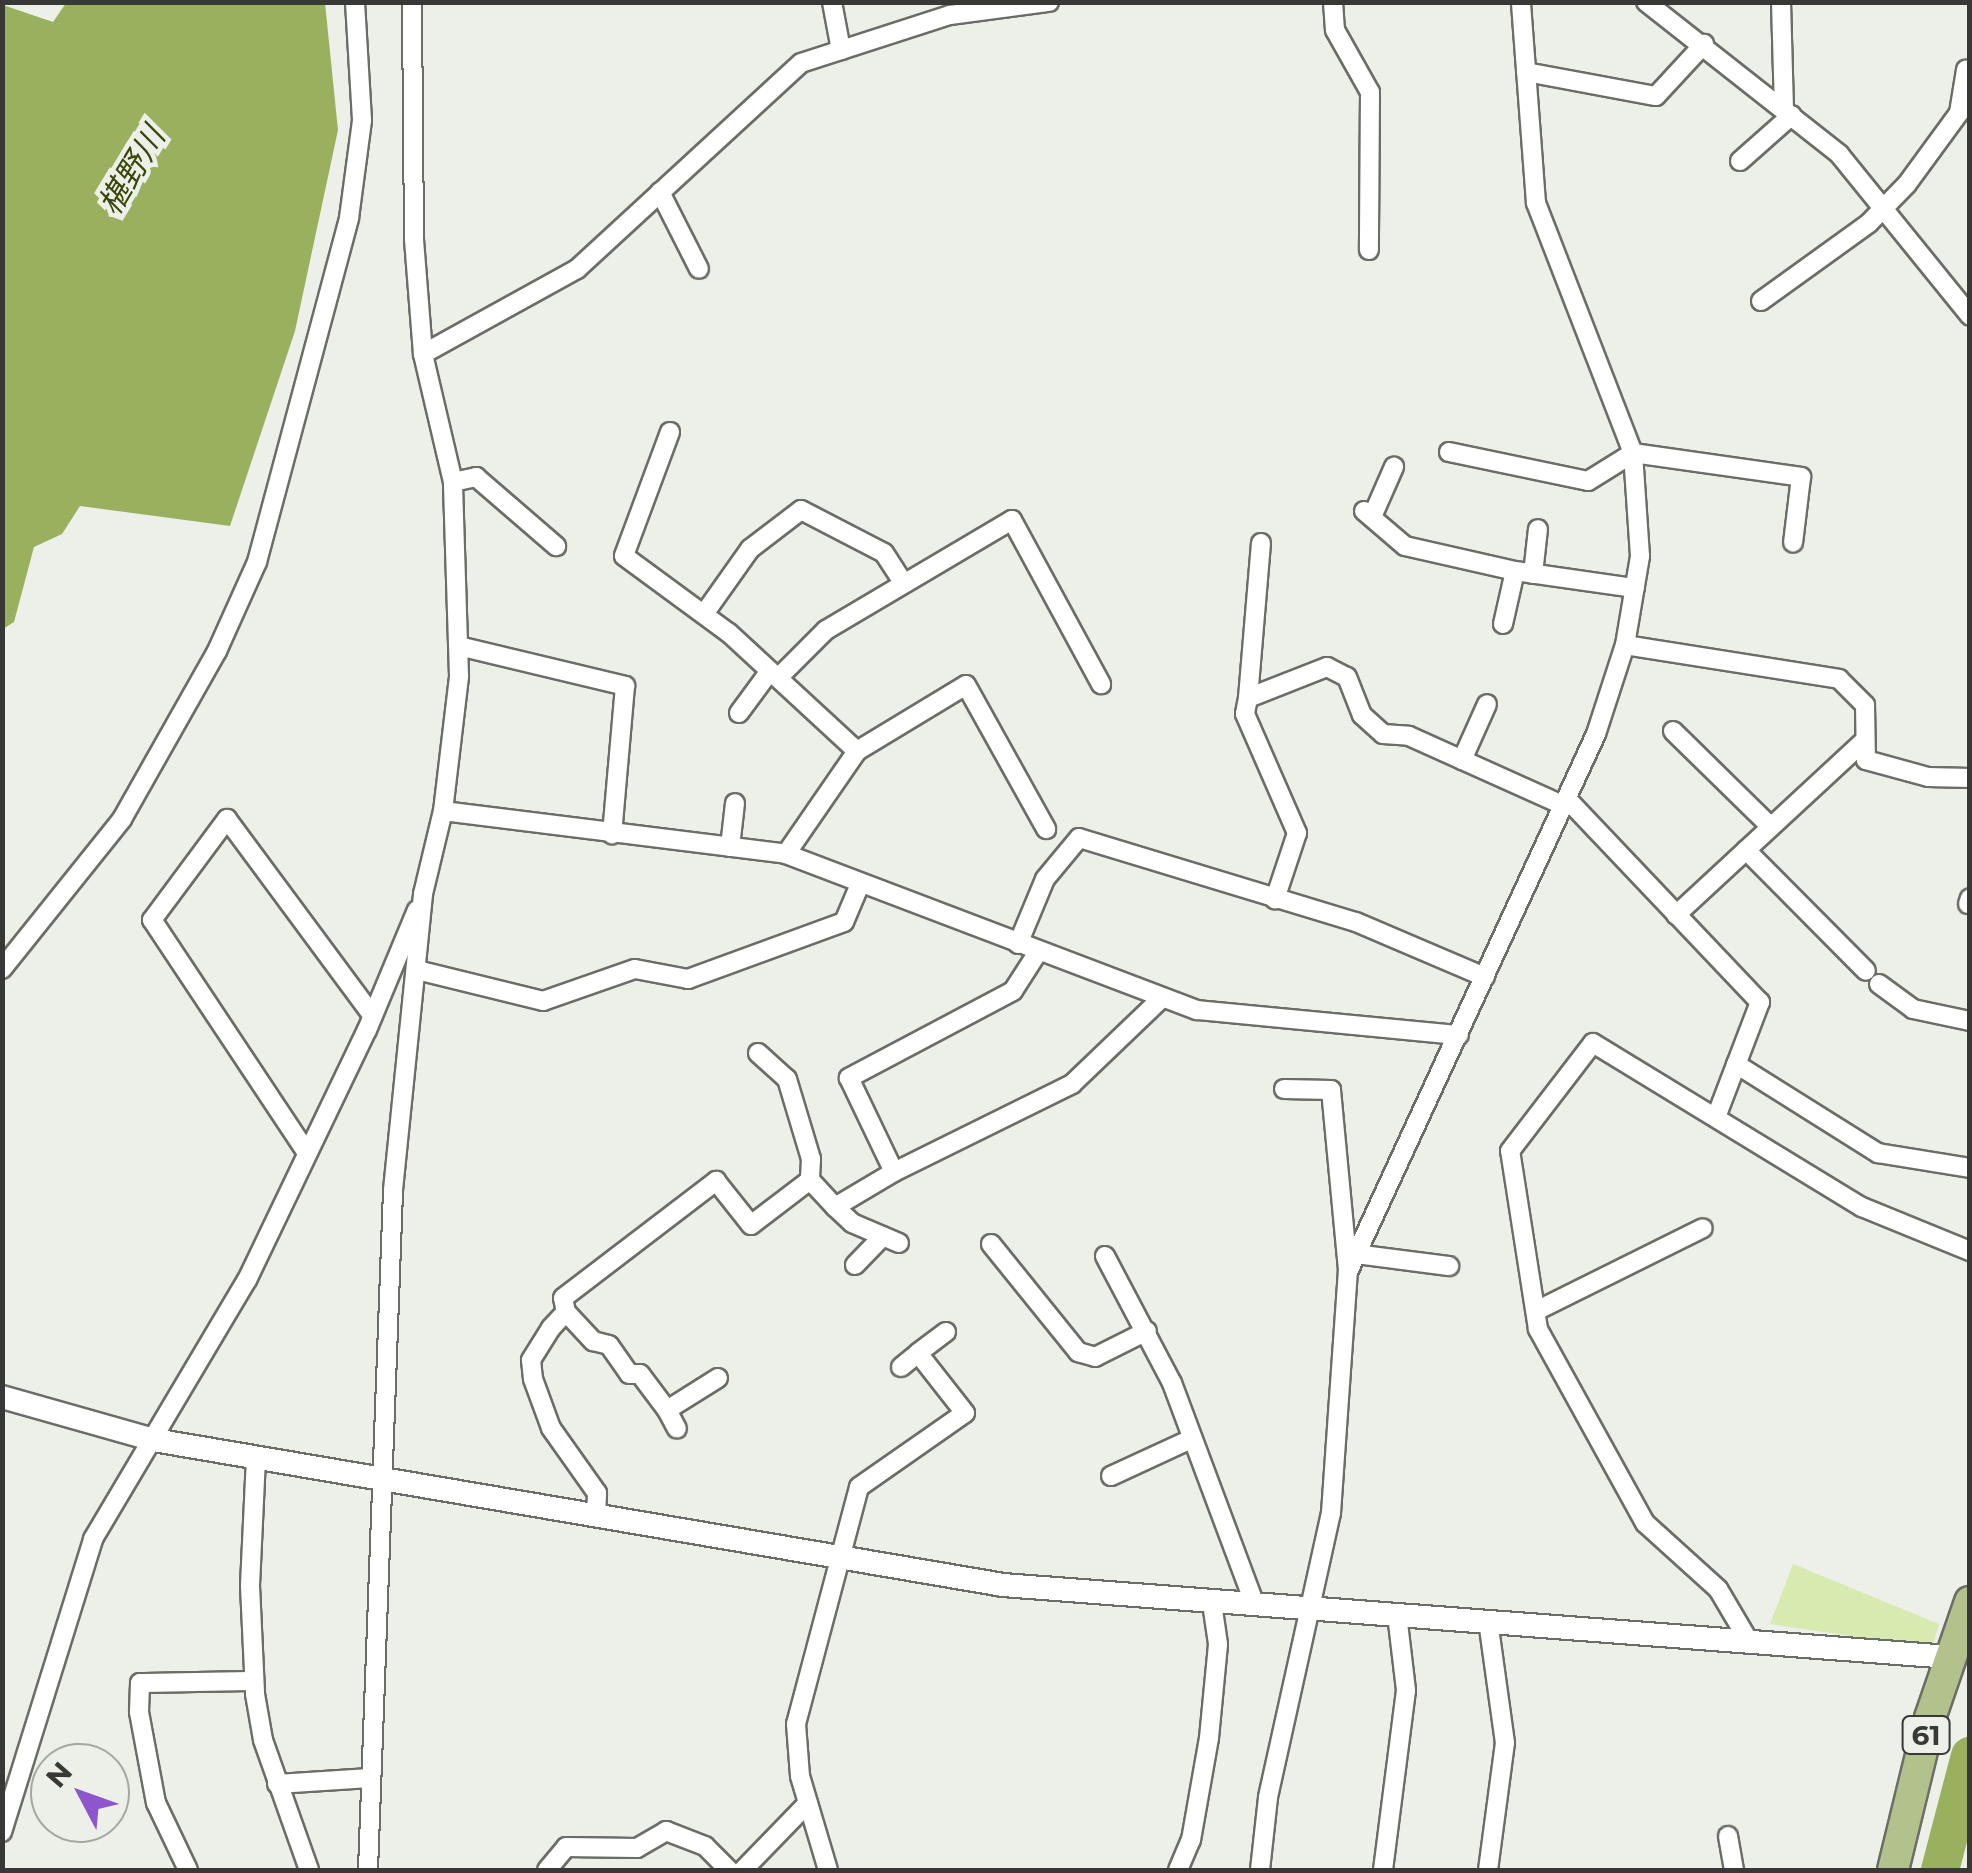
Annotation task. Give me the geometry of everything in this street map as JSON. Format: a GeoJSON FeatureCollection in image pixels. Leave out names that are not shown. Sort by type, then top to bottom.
{"type":"FeatureCollection","features":[{"type":"Feature","properties":{"kind":"main road","name":"61"},"geometry":{"type":"LineString","coordinates":[[1893,1870],[1960,1657],[1970,1602]]}},
{"type":"Feature","properties":{"kind":"street"},"geometry":{"type":"LineString","coordinates":[[2,969],[122,819],[217,651],[257,562],[349,218],[362,120],[356,2]]}},
{"type":"Feature","properties":{"kind":"street"},"geometry":{"type":"LineString","coordinates":[[2,1832],[94,1540],[247,1280],[373,1016],[423,894],[443,811],[460,646],[452,482],[422,354],[412,2]]}},
{"type":"Feature","properties":{"kind":"street"},"geometry":{"type":"LineString","coordinates":[[832,2],[841,50]]}},
{"type":"Feature","properties":{"kind":"street"},"geometry":{"type":"LineString","coordinates":[[422,354],[577,269],[660,192],[718,146],[801,63],[950,15],[1049,2]]}},
{"type":"Feature","properties":{"kind":"street"},"geometry":{"type":"LineString","coordinates":[[1333,2],[1335,30],[1370,92],[1368,250]]}},
{"type":"Feature","properties":{"kind":"street"},"geometry":{"type":"LineString","coordinates":[[1352,1263],[1566,803],[1625,644],[1640,556],[1633,453],[1536,203],[1520,2]]}},
{"type":"Feature","properties":{"kind":"street"},"geometry":{"type":"LineString","coordinates":[[1646,2],[1839,154],[1970,316]]}},
{"type":"Feature","properties":{"kind":"street"},"geometry":{"type":"LineString","coordinates":[[1740,161],[1788,111],[1782,2]]}},
{"type":"Feature","properties":{"kind":"street"},"geometry":{"type":"LineString","coordinates":[[1526,72],[1656,96],[1704,44]]}},
{"type":"Feature","properties":{"kind":"street"},"geometry":{"type":"LineString","coordinates":[[1761,301],[1885,208],[1960,113],[1966,70]]}},
{"type":"Feature","properties":{"kind":"street"},"geometry":{"type":"LineString","coordinates":[[660,192],[699,269]]}},
{"type":"Feature","properties":{"kind":"street"},"geometry":{"type":"LineString","coordinates":[[670,432],[624,556],[704,614],[857,751]]}},
{"type":"Feature","properties":{"kind":"street"},"geometry":{"type":"LineString","coordinates":[[1449,452],[1588,480],[1633,453],[1801,477],[1793,542]]}},
{"type":"Feature","properties":{"kind":"street"},"geometry":{"type":"LineString","coordinates":[[1394,467],[1368,514],[1405,546],[1524,572],[1635,588]]}},
{"type":"Feature","properties":{"kind":"street"},"geometry":{"type":"LineString","coordinates":[[452,482],[476,477],[556,546]]}},
{"type":"Feature","properties":{"kind":"street"},"geometry":{"type":"LineString","coordinates":[[704,614],[750,549],[801,510],[884,554],[903,582]]}},
{"type":"Feature","properties":{"kind":"street"},"geometry":{"type":"LineString","coordinates":[[739,714],[774,674],[826,630],[1012,520],[1101,684]]}},
{"type":"Feature","properties":{"kind":"street"},"geometry":{"type":"LineString","coordinates":[[1503,624],[1538,529]]}},
{"type":"Feature","properties":{"kind":"street"},"geometry":{"type":"LineString","coordinates":[[1260,543],[1245,714],[1297,833],[1274,899]]}},
{"type":"Feature","properties":{"kind":"street"},"geometry":{"type":"LineString","coordinates":[[1625,644],[1839,679],[1865,704],[1866,760],[1928,776],[1970,778]]}},
{"type":"Feature","properties":{"kind":"street"},"geometry":{"type":"LineString","coordinates":[[460,646],[625,686],[612,834]]}},
{"type":"Feature","properties":{"kind":"street"},"geometry":{"type":"LineString","coordinates":[[1248,698],[1327,666],[1347,677],[1362,715],[1383,734],[1409,736],[1566,803],[1760,1002],[1718,1112]]}},
{"type":"Feature","properties":{"kind":"street"},"geometry":{"type":"LineString","coordinates":[[786,854],[857,751],[974,681],[1046,829]]}},
{"type":"Feature","properties":{"kind":"street"},"geometry":{"type":"LineString","coordinates":[[1462,760],[1487,704]]}},
{"type":"Feature","properties":{"kind":"street"},"geometry":{"type":"LineString","coordinates":[[1672,731],[1772,826]]}},
{"type":"Feature","properties":{"kind":"street"},"geometry":{"type":"LineString","coordinates":[[1676,914],[1864,741]]}},
{"type":"Feature","properties":{"kind":"street"},"geometry":{"type":"LineString","coordinates":[[730,847],[735,803]]}},
{"type":"Feature","properties":{"kind":"street"},"geometry":{"type":"LineString","coordinates":[[443,811],[786,854],[859,886],[1197,1010],[1459,1035]]}},
{"type":"Feature","properties":{"kind":"street"},"geometry":{"type":"LineString","coordinates":[[307,1153],[152,920],[226,820],[373,1016]]}},
{"type":"Feature","properties":{"kind":"street"},"geometry":{"type":"LineString","coordinates":[[1018,944],[1046,879],[1079,838],[1356,922],[1485,977]]}},
{"type":"Feature","properties":{"kind":"street"},"geometry":{"type":"LineString","coordinates":[[1746,850],[1872,977],[1913,1009],[1970,1020]]}},
{"type":"Feature","properties":{"kind":"street"},"geometry":{"type":"LineString","coordinates":[[417,970],[543,1002],[635,970],[688,980],[844,922],[859,886]]}},
{"type":"Feature","properties":{"kind":"street"},"geometry":{"type":"LineString","coordinates":[[368,1870],[386,1481],[390,1244],[423,894]]}},
{"type":"Feature","properties":{"kind":"street"},"geometry":{"type":"LineString","coordinates":[[894,1172],[849,1078],[1012,991],[1038,952]]}},
{"type":"Feature","properties":{"kind":"street"},"geometry":{"type":"LineString","coordinates":[[835,1206],[894,1172],[1072,1084],[1162,998]]}},
{"type":"Feature","properties":{"kind":"street"},"geometry":{"type":"LineString","coordinates":[[1747,1638],[1718,1589],[1646,1523],[1538,1329],[1510,1151],[1592,1042],[1862,1207],[1970,1251]]}},
{"type":"Feature","properties":{"kind":"street"},"geometry":{"type":"LineString","coordinates":[[758,1053],[787,1079],[811,1159],[810,1180],[835,1206],[891,1240],[855,1265]]}},
{"type":"Feature","properties":{"kind":"street"},"geometry":{"type":"LineString","coordinates":[[1736,1064],[1878,1152],[1970,1168]]}},
{"type":"Feature","properties":{"kind":"street"},"geometry":{"type":"LineString","coordinates":[[1260,1870],[1268,1797],[1312,1608],[1342,1423],[1352,1263],[1331,1090],[1284,1089]]}},
{"type":"Feature","properties":{"kind":"street"},"geometry":{"type":"LineString","coordinates":[[677,1429],[640,1374],[629,1374],[610,1345],[593,1340],[566,1312],[563,1298],[716,1181],[751,1225],[810,1180]]}},
{"type":"Feature","properties":{"kind":"street"},"geometry":{"type":"LineString","coordinates":[[1536,1311],[1703,1228]]}},
{"type":"Feature","properties":{"kind":"street"},"geometry":{"type":"LineString","coordinates":[[991,1244],[1078,1352],[1095,1357],[1148,1331]]}},
{"type":"Feature","properties":{"kind":"street"},"geometry":{"type":"LineString","coordinates":[[1105,1256],[1148,1331],[1255,1605]]}},
{"type":"Feature","properties":{"kind":"street"},"geometry":{"type":"LineString","coordinates":[[1352,1263],[1449,1266]]}},
{"type":"Feature","properties":{"kind":"street"},"geometry":{"type":"LineString","coordinates":[[566,1312],[538,1346],[533,1379],[551,1428],[597,1492],[596,1514]]}},
{"type":"Feature","properties":{"kind":"street"},"geometry":{"type":"LineString","coordinates":[[901,1367],[946,1332]]}},
{"type":"Feature","properties":{"kind":"street"},"geometry":{"type":"LineString","coordinates":[[828,1870],[794,1750],[796,1724],[844,1558],[859,1487],[965,1413],[918,1352]]}},
{"type":"Feature","properties":{"kind":"street"},"geometry":{"type":"LineString","coordinates":[[667,1410],[718,1378]]}},
{"type":"Feature","properties":{"kind":"street"},"geometry":{"type":"LineString","coordinates":[[2,1397],[154,1440],[1080,1595],[1747,1638],[1960,1657]]}},
{"type":"Feature","properties":{"kind":"street"},"geometry":{"type":"LineString","coordinates":[[1111,1476],[1191,1439]]}},
{"type":"Feature","properties":{"kind":"street"},"geometry":{"type":"LineString","coordinates":[[256,1458],[254,1681],[277,1784],[309,1870]]}},
{"type":"Feature","properties":{"kind":"street"},"geometry":{"type":"LineString","coordinates":[[1178,1870],[1191,1840],[1209,1738],[1218,1644],[1212,1603]]}},
{"type":"Feature","properties":{"kind":"street"},"geometry":{"type":"LineString","coordinates":[[1383,1870],[1406,1690],[1397,1614]]}},
{"type":"Feature","properties":{"kind":"street"},"geometry":{"type":"LineString","coordinates":[[1488,1621],[1505,1743],[1488,1870]]}},
{"type":"Feature","properties":{"kind":"street"},"geometry":{"type":"LineString","coordinates":[[188,1870],[156,1803],[139,1712],[140,1683],[254,1681]]}},
{"type":"Feature","properties":{"kind":"street"},"geometry":{"type":"LineString","coordinates":[[277,1784],[370,1778]]}},
{"type":"Feature","properties":{"kind":"street"},"geometry":{"type":"LineString","coordinates":[[743,1870],[808,1803]]}},
{"type":"Feature","properties":{"kind":"street"},"geometry":{"type":"LineString","coordinates":[[547,1870],[566,1847],[637,1848],[666,1831],[705,1846],[729,1870]]}},
{"type":"Feature","properties":{"kind":"street"},"geometry":{"type":"LineString","coordinates":[[1728,1836],[1734,1870]]}},
{"type":"Feature","properties":{"kind":"shaded area"},"geometry":{"type":"Polygon","coordinates":[[[1793,1564],[1939,1624],[1932,1648],[1770,1624],[1793,1564]]]}},
{"type":"Feature","properties":{"kind":"water","name":"椹野川"},"geometry":{"type":"Polygon","coordinates":[[[66,3],[325,3],[338,130],[295,331],[230,526],[80,506],[62,534],[34,547],[14,622],[3,629],[3,5],[53,22],[66,3]]]}},
{"type":"Feature","properties":{"kind":"waterway"},"geometry":{"type":"LineString","coordinates":[[1940,1870],[1970,1756]]}}]}
